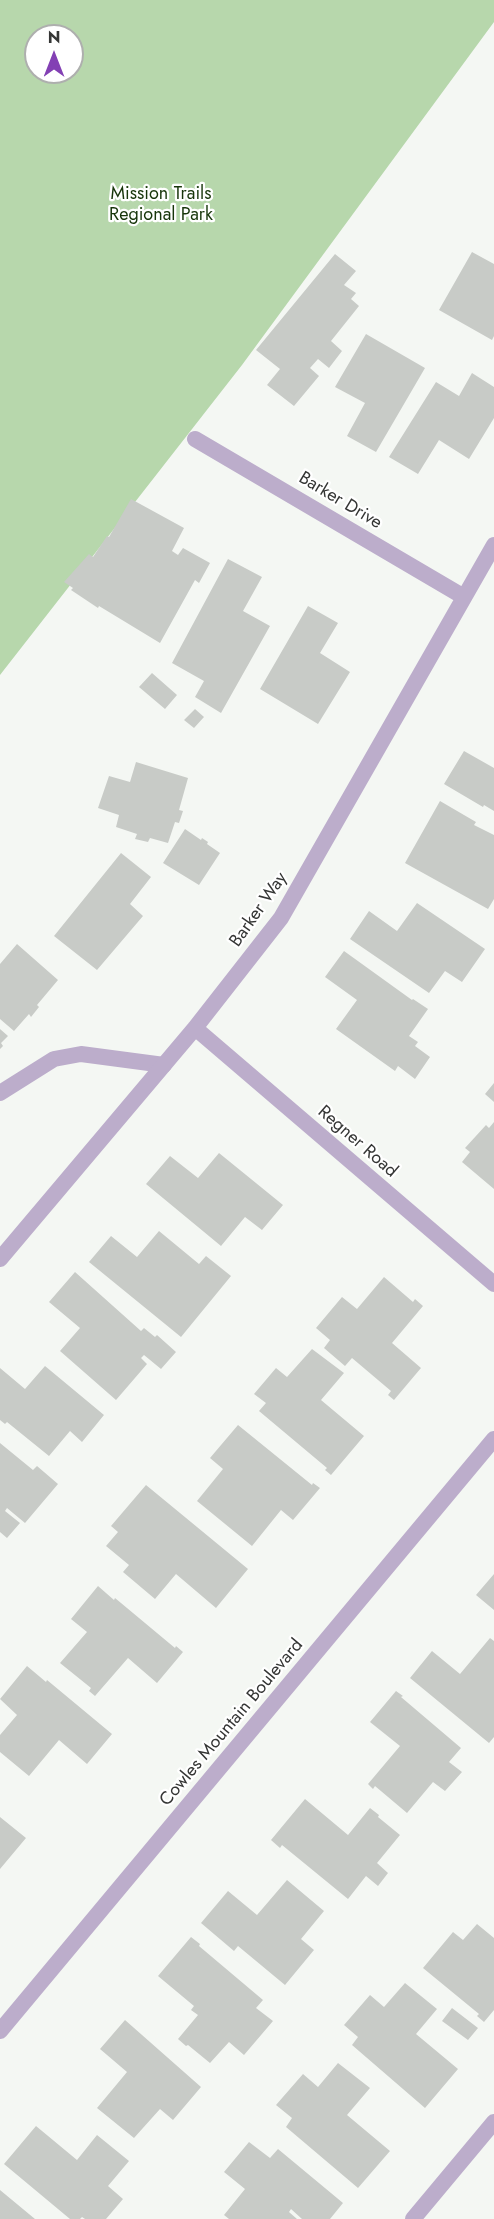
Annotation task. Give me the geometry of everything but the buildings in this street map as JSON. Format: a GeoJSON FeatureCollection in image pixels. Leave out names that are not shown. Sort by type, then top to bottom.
{"type":"FeatureCollection","features":[{"type":"Feature","properties":{"kind":"street","name":"Barker Drive"},"geometry":{"type":"LineString","coordinates":[[195,439],[464,597]]}},
{"type":"Feature","properties":{"kind":"street","name":"Barker Way"},"geometry":{"type":"LineString","coordinates":[[0,1258],[195,1028],[281,918],[494,545]]}},
{"type":"Feature","properties":{"kind":"street","name":"Regner Road"},"geometry":{"type":"LineString","coordinates":[[195,1028],[494,1284]]}},
{"type":"Feature","properties":{"kind":"street"},"geometry":{"type":"LineString","coordinates":[[0,1093],[54,1059],[81,1054],[164,1065]]}},
{"type":"Feature","properties":{"kind":"street","name":"Cowles Mountain Boulevard"},"geometry":{"type":"LineString","coordinates":[[0,2031],[494,1439]]}},
{"type":"Feature","properties":{"kind":"street"},"geometry":{"type":"LineString","coordinates":[[413,2219],[494,2122]]}},
{"type":"Feature","properties":{"kind":"green space","name":"Mission Trails Regional Park"},"geometry":{"type":"Polygon","coordinates":[[[0,0],[494,0],[494,22],[242,365],[0,675],[0,0]]]}}]}
